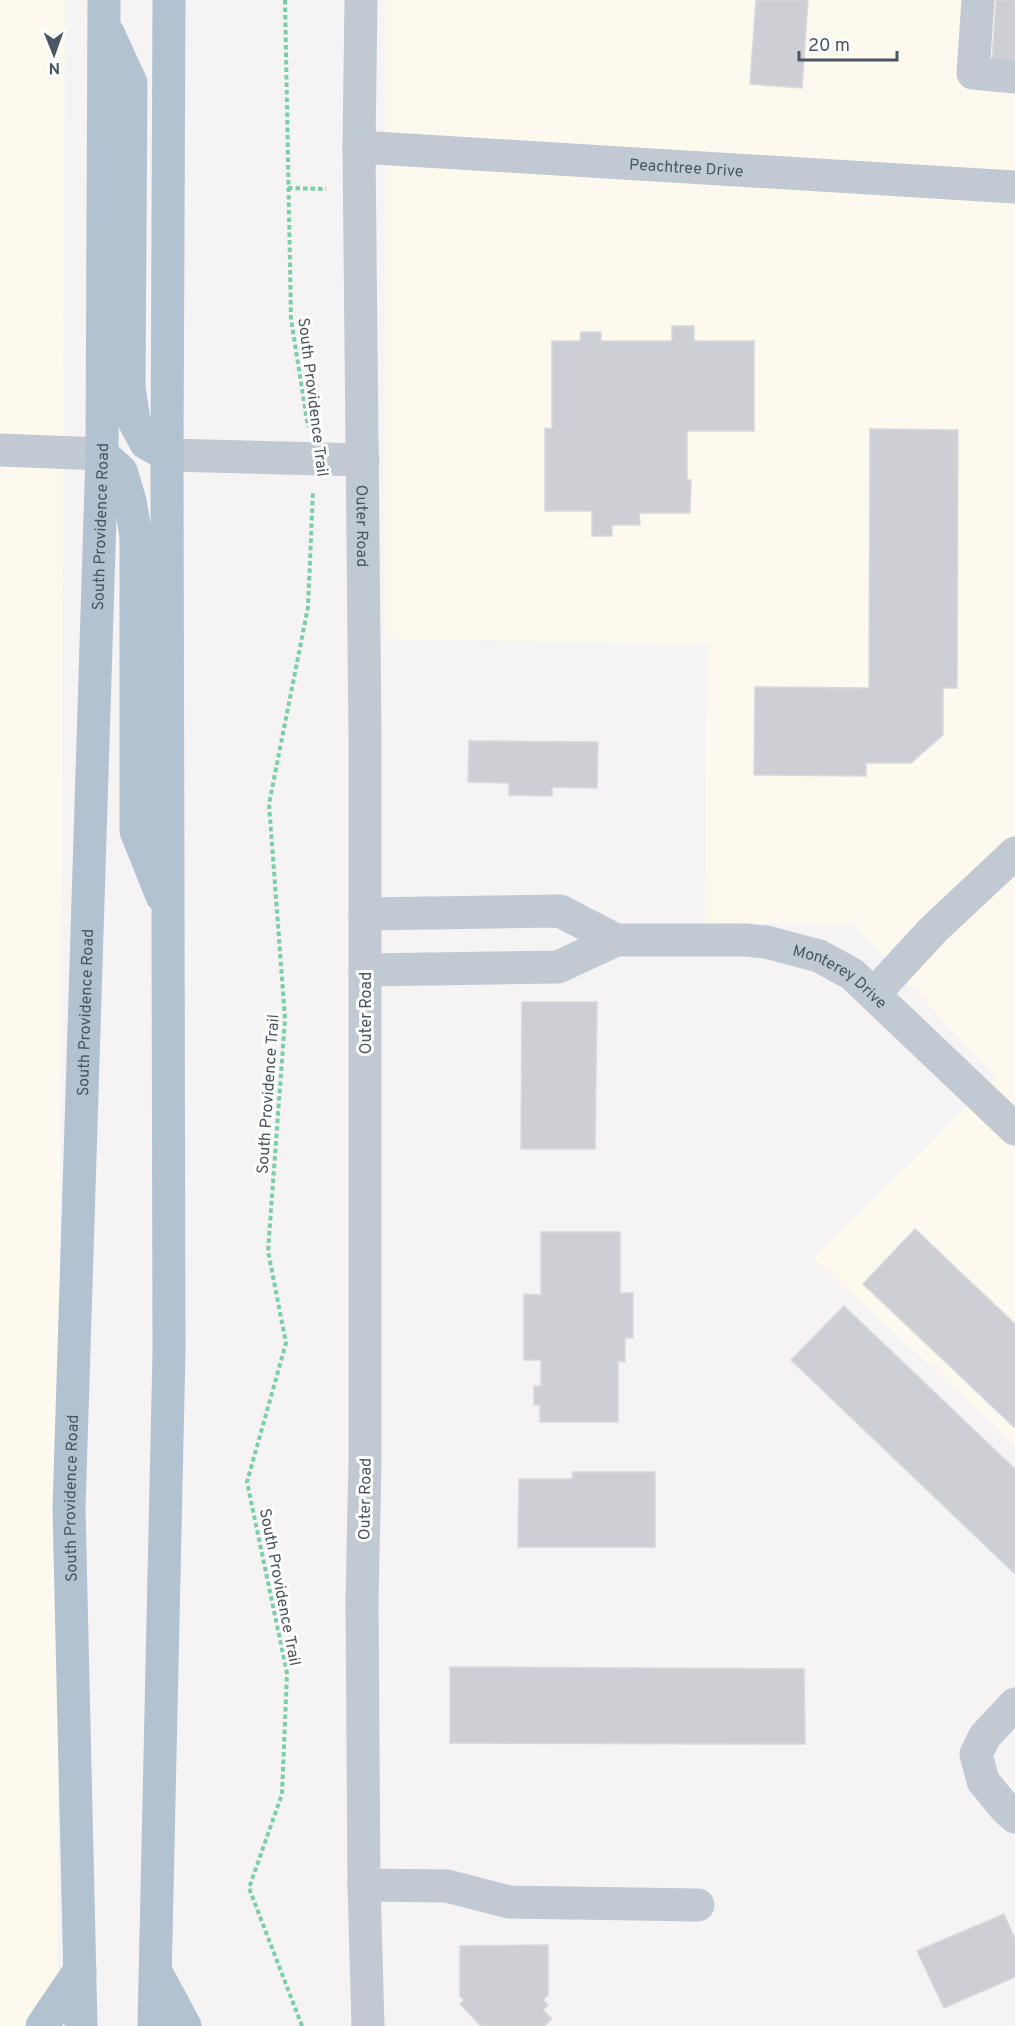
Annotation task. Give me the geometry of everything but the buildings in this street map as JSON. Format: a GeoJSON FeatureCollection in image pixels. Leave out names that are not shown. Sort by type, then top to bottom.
{"type":"FeatureCollection","features":[{"type":"Feature","properties":{"kind":"main road"},"geometry":{"type":"LineString","coordinates":[[154,2026],[170,1351],[167,455],[169,0]]}},
{"type":"Feature","properties":{"kind":"main road"},"geometry":{"type":"LineString","coordinates":[[104,11],[131,83],[129,387],[134,421],[146,443],[167,455]]}},
{"type":"Feature","properties":{"kind":"main road","name":"South Providence Road"},"geometry":{"type":"LineString","coordinates":[[81,2026],[69,1509],[102,454],[104,11]]}},
{"type":"Feature","properties":{"kind":"main road"},"geometry":{"type":"LineString","coordinates":[[102,454],[121,471],[130,501],[136,536],[136,831],[168,910]]}},
{"type":"Feature","properties":{"kind":"main road"},"geometry":{"type":"LineString","coordinates":[[42,2026],[80,1970]]}},
{"type":"Feature","properties":{"kind":"main road"},"geometry":{"type":"LineString","coordinates":[[155,1970],[185,2026]]}},
{"type":"Feature","properties":{"kind":"street","name":"Outer Road"},"geometry":{"type":"LineString","coordinates":[[361,0],[359,147],[365,914],[365,1461],[362,1601],[364,1885],[368,2026]]}},
{"type":"Feature","properties":{"kind":"street"},"geometry":{"type":"LineString","coordinates":[[978,0],[973,73],[1015,77]]}},
{"type":"Feature","properties":{"kind":"street","name":"Peachtree Drive"},"geometry":{"type":"LineString","coordinates":[[359,147],[1015,187]]}},
{"type":"Feature","properties":{"kind":"street"},"geometry":{"type":"LineString","coordinates":[[0,450],[102,454]]}},
{"type":"Feature","properties":{"kind":"street"},"geometry":{"type":"LineString","coordinates":[[167,455],[363,460]]}},
{"type":"Feature","properties":{"kind":"street"},"geometry":{"type":"LineString","coordinates":[[874,994],[933,930],[1015,852]]}},
{"type":"Feature","properties":{"kind":"street","name":"Monterey Drive"},"geometry":{"type":"LineString","coordinates":[[365,914],[561,911],[616,940]]}},
{"type":"Feature","properties":{"kind":"street","name":"Monterey Drive"},"geometry":{"type":"LineString","coordinates":[[365,970],[558,967],[616,940],[766,942],[819,956],[852,974],[1015,1129]]}},
{"type":"Feature","properties":{"kind":"street"},"geometry":{"type":"LineString","coordinates":[[1015,1704],[985,1736],[976,1754],[983,1781],[1015,1817]]}},
{"type":"Feature","properties":{"kind":"street"},"geometry":{"type":"LineString","coordinates":[[364,1885],[447,1886],[509,1902],[698,1905]]}},
{"type":"Feature","properties":{"kind":"path","name":"South Providence Trail"},"geometry":{"type":"LineString","coordinates":[[285,0],[291,319],[306,403],[314,506],[308,607],[270,804],[285,1019],[268,1251],[286,1343],[247,1482],[287,1673],[282,1794],[249,1888],[302,2026]]}},
{"type":"Feature","properties":{"kind":"shaded area"},"geometry":{"type":"Polygon","coordinates":[[[0,0],[65,0],[57,2026],[0,2026],[0,0]]]}},
{"type":"Feature","properties":{"kind":"shaded area"},"geometry":{"type":"Polygon","coordinates":[[[385,0],[1015,0],[1015,1445],[813,1258],[996,1078],[853,924],[705,923],[707,644],[385,639],[385,0]]]}}]}
